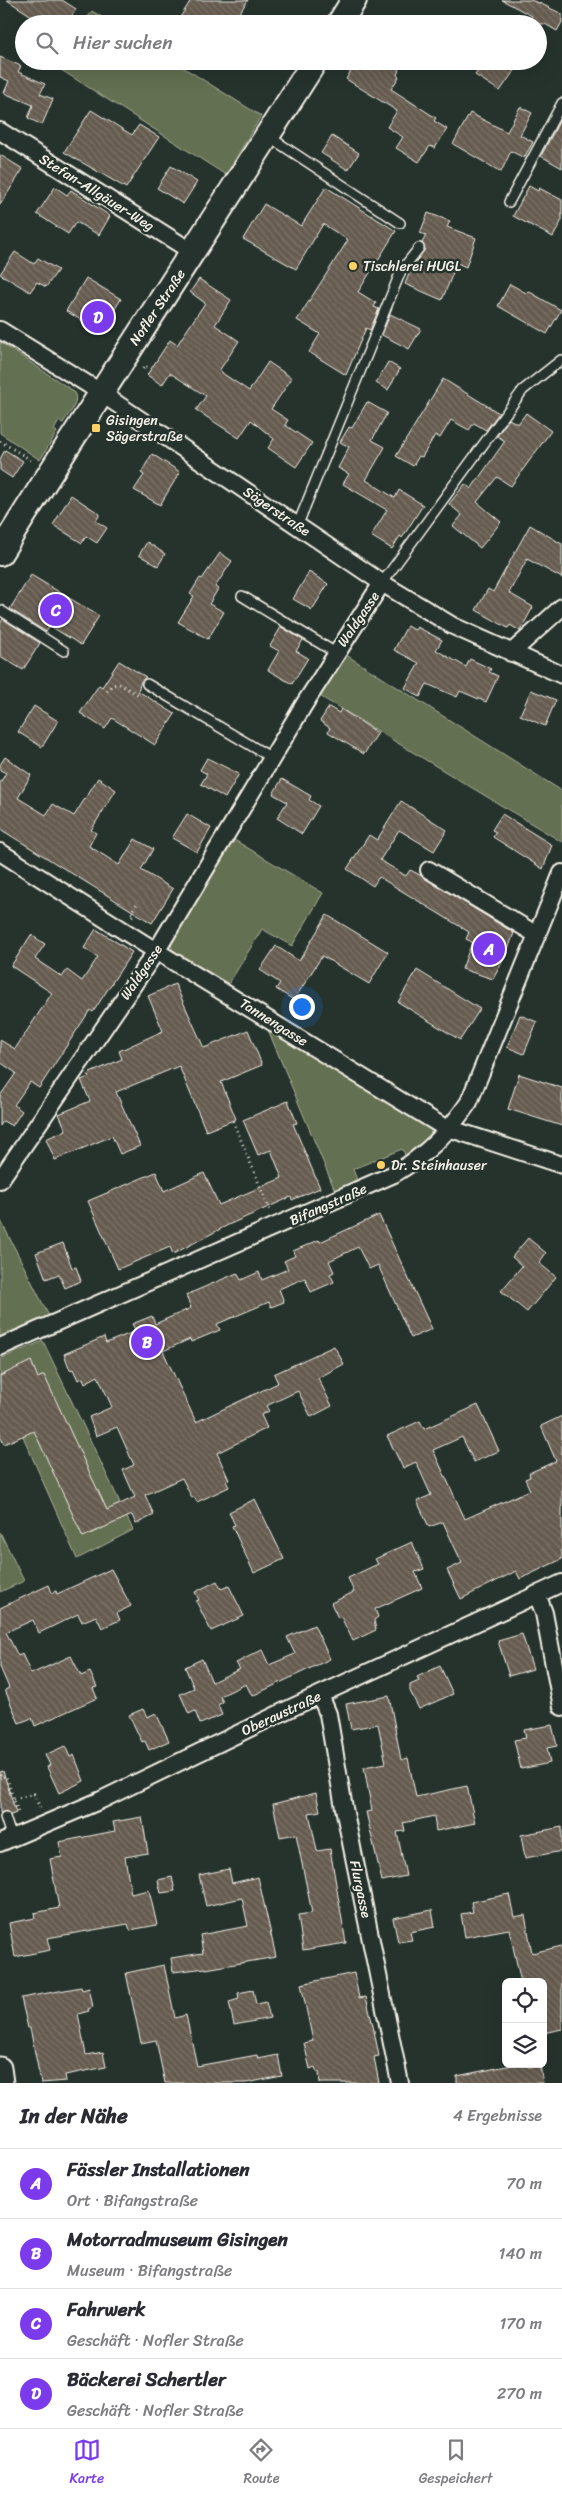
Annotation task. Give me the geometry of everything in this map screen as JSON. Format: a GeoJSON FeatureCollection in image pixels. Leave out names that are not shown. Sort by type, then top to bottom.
{"type":"FeatureCollection","features":[{"type":"Feature","properties":{"kind":"main road"},"geometry":{"type":"LineString","coordinates":[[345,15],[354,0]]}},
{"type":"Feature","properties":{"kind":"main road","name":"Nofler Straße"},"geometry":{"type":"LineString","coordinates":[[0,553],[100,393],[194,253],[309,70]]}},
{"type":"Feature","properties":{"kind":"street","name":"Stefan-Allgäuer-Weg"},"geometry":{"type":"LineString","coordinates":[[0,131],[194,253]]}},
{"type":"Feature","properties":{"kind":"street","name":"Sägerstraße"},"geometry":{"type":"LineString","coordinates":[[0,330],[100,393],[298,524],[382,583],[454,626],[562,675]]}},
{"type":"Feature","properties":{"kind":"street","name":"Waldgasse"},"geometry":{"type":"LineString","coordinates":[[0,1180],[157,950],[336,653],[382,583]]}},
{"type":"Feature","properties":{"kind":"street"},"geometry":{"type":"LineString","coordinates":[[512,653],[562,607]]}},
{"type":"Feature","properties":{"kind":"street","name":"Tannengasse"},"geometry":{"type":"LineString","coordinates":[[0,852],[450,1129],[562,1166]]}},
{"type":"Feature","properties":{"kind":"street"},"geometry":{"type":"LineString","coordinates":[[429,870],[537,935]]}},
{"type":"Feature","properties":{"kind":"street","name":"Bifangstraße"},"geometry":{"type":"LineString","coordinates":[[0,1347],[394,1174],[427,1152],[450,1129],[469,1102],[562,873]]}},
{"type":"Feature","properties":{"kind":"street","name":"Oberaustraße"},"geometry":{"type":"LineString","coordinates":[[11,1840],[562,1583]]}},
{"type":"Feature","properties":{"kind":"street"},"geometry":{"type":"LineString","coordinates":[[536,1594],[544,1613],[562,1707]]}},
{"type":"Feature","properties":{"kind":"street","name":"Flurgasse"},"geometry":{"type":"LineString","coordinates":[[320,1695],[328,1714],[344,1808],[400,2083]]}},
{"type":"Feature","properties":{"kind":"street"},"geometry":{"type":"LineString","coordinates":[[0,2068],[2,2083]]}},
{"type":"Feature","properties":{"kind":"lane"},"geometry":{"type":"LineString","coordinates":[[509,202],[562,103]]}},
{"type":"Feature","properties":{"kind":"lane"},"geometry":{"type":"LineString","coordinates":[[268,135],[400,223]]}},
{"type":"Feature","properties":{"kind":"lane"},"geometry":{"type":"LineString","coordinates":[[298,524],[401,271],[420,248]]}},
{"type":"Feature","properties":{"kind":"lane"},"geometry":{"type":"LineString","coordinates":[[382,583],[523,390],[561,360]]}},
{"type":"Feature","properties":{"kind":"lane"},"geometry":{"type":"LineString","coordinates":[[242,596],[336,653]]}},
{"type":"Feature","properties":{"kind":"lane"},"geometry":{"type":"LineString","coordinates":[[0,610],[64,651]]}},
{"type":"Feature","properties":{"kind":"lane"},"geometry":{"type":"LineString","coordinates":[[147,684],[272,758]]}},
{"type":"Feature","properties":{"kind":"lane"},"geometry":{"type":"LineString","coordinates":[[4,1817],[11,1840]]}},
{"type":"Feature","properties":{"kind":"path"},"geometry":{"type":"LineString","coordinates":[[140,374],[145,366],[151,370]]}},
{"type":"Feature","properties":{"kind":"path"},"geometry":{"type":"LineString","coordinates":[[0,441],[42,467]]}},
{"type":"Feature","properties":{"kind":"path"},"geometry":{"type":"LineString","coordinates":[[107,690],[112,685],[119,684],[140,696],[147,684]]}},
{"type":"Feature","properties":{"kind":"path"},"geometry":{"type":"LineString","coordinates":[[232,1121],[274,1219]]}},
{"type":"Feature","properties":{"kind":"path"},"geometry":{"type":"LineString","coordinates":[[0,1774],[1,1777],[6,1776],[19,1814],[12,1816],[11,1840]]}},
{"type":"Feature","properties":{"kind":"path"},"geometry":{"type":"LineString","coordinates":[[14,1799],[34,1794],[47,1824]]}},
{"type":"Feature","properties":{"kind":"green space"},"geometry":{"type":"Polygon","coordinates":[[[92,11],[98,15],[89,15],[92,11]]]}},
{"type":"Feature","properties":{"kind":"green space"},"geometry":{"type":"Polygon","coordinates":[[[61,70],[187,70],[261,116],[226,175],[61,70]]]}},
{"type":"Feature","properties":{"kind":"green space"},"geometry":{"type":"Polygon","coordinates":[[[0,342],[73,391],[75,395],[76,399],[73,407],[63,423],[59,421],[54,430],[57,432],[40,460],[0,433],[0,342]]]}},
{"type":"Feature","properties":{"kind":"green space"},"geometry":{"type":"Polygon","coordinates":[[[343,653],[562,791],[562,842],[318,695],[343,653]]]}},
{"type":"Feature","properties":{"kind":"green space"},"geometry":{"type":"Polygon","coordinates":[[[231,838],[323,893],[292,946],[262,929],[228,985],[177,955],[172,949],[171,941],[231,838]]]}},
{"type":"Feature","properties":{"kind":"green space"},"geometry":{"type":"Polygon","coordinates":[[[266,1025],[426,1122],[431,1131],[431,1138],[408,1160],[402,1149],[353,1169],[358,1183],[336,1193],[266,1025]]]}},
{"type":"Feature","properties":{"kind":"green space"},"geometry":{"type":"Polygon","coordinates":[[[0,1219],[51,1320],[0,1341],[0,1219]]]}},
{"type":"Feature","properties":{"kind":"green space"},"geometry":{"type":"Polygon","coordinates":[[[43,1341],[133,1530],[77,1559],[0,1384],[0,1359],[43,1341]]]}},
{"type":"Feature","properties":{"kind":"green space"},"geometry":{"type":"Polygon","coordinates":[[[0,1532],[24,1581],[0,1592],[0,1532]]]}},
{"type":"Feature","properties":{"kind":"building"},"geometry":{"type":"Polygon","coordinates":[[[7,0],[62,0],[76,9],[72,15],[30,15],[7,0]]]}},
{"type":"Feature","properties":{"kind":"building"},"geometry":{"type":"Polygon","coordinates":[[[191,0],[248,0],[238,15],[182,15],[191,0]]]}},
{"type":"Feature","properties":{"kind":"building"},"geometry":{"type":"Polygon","coordinates":[[[502,0],[530,0],[539,3],[562,14],[562,22],[557,31],[547,25],[547,15],[530,15],[502,0]]]}},
{"type":"Feature","properties":{"kind":"building"},"geometry":{"type":"Polygon","coordinates":[[[0,57],[15,63],[15,70],[19,70],[18,72],[45,84],[40,94],[53,99],[42,125],[28,118],[33,105],[4,93],[9,81],[0,77],[0,57]]]}},
{"type":"Feature","properties":{"kind":"building"},"geometry":{"type":"Polygon","coordinates":[[[352,70],[399,70],[397,75],[399,77],[391,89],[436,118],[434,121],[447,129],[435,148],[430,146],[419,162],[396,148],[403,137],[387,127],[397,111],[346,79],[352,70]]]}},
{"type":"Feature","properties":{"kind":"building"},"geometry":{"type":"Polygon","coordinates":[[[479,70],[515,70],[500,91],[475,75],[479,70]]]}},
{"type":"Feature","properties":{"kind":"building"},"geometry":{"type":"Polygon","coordinates":[[[520,107],[532,113],[520,135],[533,142],[524,158],[511,151],[501,172],[453,144],[470,113],[507,132],[520,107]]]}},
{"type":"Feature","properties":{"kind":"building"},"geometry":{"type":"Polygon","coordinates":[[[91,110],[132,135],[139,125],[159,137],[126,188],[64,152],[91,110]]]}},
{"type":"Feature","properties":{"kind":"building"},"geometry":{"type":"Polygon","coordinates":[[[562,116],[562,168],[541,156],[562,116]]]}},
{"type":"Feature","properties":{"kind":"building"},"geometry":{"type":"Polygon","coordinates":[[[332,136],[359,153],[348,170],[321,153],[332,136]]]}},
{"type":"Feature","properties":{"kind":"building"},"geometry":{"type":"Polygon","coordinates":[[[0,155],[23,169],[0,205],[0,155]]]}},
{"type":"Feature","properties":{"kind":"building"},"geometry":{"type":"Polygon","coordinates":[[[171,166],[197,182],[183,204],[157,188],[171,166]]]}},
{"type":"Feature","properties":{"kind":"building"},"geometry":{"type":"Polygon","coordinates":[[[529,186],[538,191],[539,188],[562,200],[562,220],[553,237],[513,216],[529,186]]]}},
{"type":"Feature","properties":{"kind":"building"},"geometry":{"type":"Polygon","coordinates":[[[55,187],[67,195],[71,190],[110,216],[99,235],[76,222],[68,234],[37,214],[55,187]]]}},
{"type":"Feature","properties":{"kind":"building","name":"Tischlerei HUGL"},"geometry":{"type":"Polygon","coordinates":[[[326,187],[396,231],[358,292],[376,303],[374,307],[379,309],[370,330],[366,328],[346,375],[309,352],[320,334],[297,320],[348,240],[323,224],[296,269],[243,239],[264,204],[301,226],[326,187]]]}},
{"type":"Feature","properties":{"kind":"building"},"geometry":{"type":"Polygon","coordinates":[[[428,213],[450,221],[447,227],[476,238],[466,267],[457,263],[442,300],[405,284],[412,267],[425,249],[422,243],[426,235],[420,233],[428,213]]]}},
{"type":"Feature","properties":{"kind":"building"},"geometry":{"type":"Polygon","coordinates":[[[15,252],[34,264],[38,258],[58,270],[46,287],[37,282],[30,292],[0,274],[15,252]]]}},
{"type":"Feature","properties":{"kind":"building"},"geometry":{"type":"Polygon","coordinates":[[[86,278],[121,299],[101,332],[66,311],[86,278]]]}},
{"type":"Feature","properties":{"kind":"building"},"geometry":{"type":"Polygon","coordinates":[[[199,279],[231,300],[215,325],[239,341],[219,371],[249,391],[268,362],[292,378],[271,409],[288,420],[285,425],[312,443],[296,467],[268,448],[274,439],[251,420],[239,438],[196,410],[206,396],[170,373],[162,385],[147,375],[170,340],[177,345],[205,303],[190,292],[199,279]]]}},
{"type":"Feature","properties":{"kind":"building"},"geometry":{"type":"Polygon","coordinates":[[[510,284],[526,293],[528,291],[561,310],[547,334],[498,306],[510,284]]]}},
{"type":"Feature","properties":{"kind":"building"},"geometry":{"type":"Polygon","coordinates":[[[390,314],[421,329],[409,349],[382,335],[390,314]]]}},
{"type":"Feature","properties":{"kind":"building"},"geometry":{"type":"Polygon","coordinates":[[[388,362],[400,369],[388,390],[376,383],[388,362]]]}},
{"type":"Feature","properties":{"kind":"building"},"geometry":{"type":"Polygon","coordinates":[[[443,379],[499,413],[486,430],[474,423],[469,430],[451,420],[440,438],[435,435],[422,457],[419,456],[413,466],[396,456],[443,379]]]}},
{"type":"Feature","properties":{"kind":"building"},"geometry":{"type":"Polygon","coordinates":[[[367,402],[387,413],[372,440],[385,447],[366,480],[395,498],[399,490],[423,505],[402,538],[400,536],[392,549],[371,536],[387,510],[343,484],[349,474],[338,468],[349,447],[340,442],[349,427],[352,428],[367,402]]]}},
{"type":"Feature","properties":{"kind":"building"},"geometry":{"type":"Polygon","coordinates":[[[526,413],[551,431],[511,486],[497,477],[477,502],[501,522],[480,548],[453,526],[462,515],[449,504],[465,484],[471,489],[505,441],[497,436],[509,419],[518,424],[526,413]]]}},
{"type":"Feature","properties":{"kind":"building"},"geometry":{"type":"Polygon","coordinates":[[[5,450],[23,461],[12,478],[0,470],[0,459],[5,450]]]}},
{"type":"Feature","properties":{"kind":"building"},"geometry":{"type":"Polygon","coordinates":[[[152,454],[180,472],[160,505],[134,490],[144,475],[141,473],[152,454]]]}},
{"type":"Feature","properties":{"kind":"building"},"geometry":{"type":"Polygon","coordinates":[[[71,495],[100,514],[96,521],[107,528],[97,543],[86,536],[82,543],[53,525],[71,495]]]}},
{"type":"Feature","properties":{"kind":"building"},"geometry":{"type":"Polygon","coordinates":[[[530,525],[562,544],[562,578],[527,559],[509,593],[533,607],[520,631],[510,625],[508,628],[476,610],[488,589],[493,592],[530,525]]]}},
{"type":"Feature","properties":{"kind":"building"},"geometry":{"type":"Polygon","coordinates":[[[147,542],[165,554],[158,566],[139,555],[147,542]]]}},
{"type":"Feature","properties":{"kind":"building"},"geometry":{"type":"Polygon","coordinates":[[[220,553],[232,561],[215,587],[218,589],[209,604],[224,612],[208,639],[178,622],[194,596],[190,594],[220,553]]]}},
{"type":"Feature","properties":{"kind":"building"},"geometry":{"type":"Polygon","coordinates":[[[309,572],[328,584],[312,610],[293,599],[309,572]]]}},
{"type":"Feature","properties":{"kind":"building"},"geometry":{"type":"Polygon","coordinates":[[[31,575],[99,616],[81,645],[50,626],[46,632],[10,609],[31,575]]]}},
{"type":"Feature","properties":{"kind":"building"},"geometry":{"type":"Polygon","coordinates":[[[3,619],[40,643],[23,670],[0,656],[0,624],[3,619]]]}},
{"type":"Feature","properties":{"kind":"building"},"geometry":{"type":"Polygon","coordinates":[[[407,626],[415,630],[417,627],[442,640],[436,650],[466,667],[470,659],[491,669],[489,672],[498,676],[486,702],[460,691],[457,697],[427,684],[420,697],[405,688],[419,663],[394,650],[407,626]]]}},
{"type":"Feature","properties":{"kind":"building"},"geometry":{"type":"Polygon","coordinates":[[[281,627],[303,640],[296,651],[308,658],[292,684],[268,670],[279,651],[270,646],[281,627]]]}},
{"type":"Feature","properties":{"kind":"building"},"geometry":{"type":"Polygon","coordinates":[[[119,661],[146,677],[141,681],[138,691],[175,714],[155,745],[112,718],[105,729],[80,713],[99,685],[102,687],[119,661]]]}},
{"type":"Feature","properties":{"kind":"building"},"geometry":{"type":"Polygon","coordinates":[[[531,690],[556,700],[545,726],[520,715],[531,690]]]}},
{"type":"Feature","properties":{"kind":"building"},"geometry":{"type":"Polygon","coordinates":[[[34,706],[58,721],[42,747],[18,732],[34,706]]]}},
{"type":"Feature","properties":{"kind":"building"},"geometry":{"type":"Polygon","coordinates":[[[329,707],[339,713],[341,709],[378,733],[364,754],[328,732],[330,728],[320,721],[329,707]]]}},
{"type":"Feature","properties":{"kind":"building"},"geometry":{"type":"Polygon","coordinates":[[[5,757],[31,775],[18,798],[46,815],[53,804],[74,816],[98,778],[116,790],[91,830],[96,833],[89,846],[119,865],[135,839],[153,849],[141,870],[173,889],[152,923],[0,829],[0,783],[6,773],[0,770],[0,765],[5,757]]]}},
{"type":"Feature","properties":{"kind":"building"},"geometry":{"type":"Polygon","coordinates":[[[207,758],[239,774],[225,798],[201,784],[207,774],[200,770],[207,758]]]}},
{"type":"Feature","properties":{"kind":"building"},"geometry":{"type":"Polygon","coordinates":[[[282,779],[311,796],[309,800],[319,806],[302,834],[277,818],[287,802],[273,794],[282,779]]]}},
{"type":"Feature","properties":{"kind":"building"},"geometry":{"type":"Polygon","coordinates":[[[401,801],[447,830],[434,851],[399,830],[380,860],[406,876],[410,870],[420,875],[514,933],[505,957],[493,979],[462,969],[472,942],[466,939],[469,932],[379,877],[373,886],[347,869],[369,835],[377,840],[401,801]]]}},
{"type":"Feature","properties":{"kind":"building"},"geometry":{"type":"Polygon","coordinates":[[[187,814],[211,828],[197,852],[172,838],[187,814]]]}},
{"type":"Feature","properties":{"kind":"building"},"geometry":{"type":"Polygon","coordinates":[[[502,814],[552,845],[543,869],[493,837],[496,832],[492,830],[502,814]]]}},
{"type":"Feature","properties":{"kind":"building"},"geometry":{"type":"Polygon","coordinates":[[[327,915],[388,952],[369,984],[322,956],[294,1000],[276,989],[280,983],[260,970],[276,946],[299,961],[327,915]]]}},
{"type":"Feature","properties":{"kind":"building"},"geometry":{"type":"Polygon","coordinates":[[[96,929],[132,952],[93,1012],[90,1010],[39,1088],[30,1082],[14,1105],[22,1111],[12,1126],[3,1121],[0,1126],[0,1096],[16,1073],[0,1062],[0,1040],[15,1049],[52,993],[11,966],[31,935],[45,944],[35,959],[62,977],[67,970],[82,981],[98,957],[84,948],[96,929]]]}},
{"type":"Feature","properties":{"kind":"building"},"geometry":{"type":"Polygon","coordinates":[[[417,970],[480,1009],[460,1040],[398,1002],[417,970]]]}},
{"type":"Feature","properties":{"kind":"building"},"geometry":{"type":"Polygon","coordinates":[[[175,984],[204,1048],[248,1030],[262,1065],[221,1082],[236,1119],[206,1131],[179,1066],[116,1092],[140,1146],[120,1154],[112,1136],[55,1160],[46,1139],[66,1130],[59,1114],[90,1101],[81,1080],[89,1077],[88,1074],[122,1059],[119,1051],[163,1031],[148,996],[175,984]]]}},
{"type":"Feature","properties":{"kind":"building"},"geometry":{"type":"Polygon","coordinates":[[[520,1015],[537,1022],[524,1054],[507,1047],[520,1015]]]}},
{"type":"Feature","properties":{"kind":"building"},"geometry":{"type":"Polygon","coordinates":[[[519,1074],[562,1088],[562,1126],[508,1109],[519,1074]]]}},
{"type":"Feature","properties":{"kind":"building"},"geometry":{"type":"Polygon","coordinates":[[[288,1101],[297,1123],[293,1124],[320,1188],[292,1200],[291,1197],[228,1225],[173,1254],[170,1247],[118,1269],[88,1201],[156,1172],[164,1191],[204,1173],[219,1205],[282,1178],[271,1150],[258,1155],[243,1120],[288,1101]]]}},
{"type":"Feature","properties":{"kind":"building"},"geometry":{"type":"Polygon","coordinates":[[[379,1215],[432,1329],[411,1338],[378,1265],[369,1269],[358,1247],[329,1261],[334,1272],[330,1274],[334,1282],[311,1292],[305,1278],[279,1289],[284,1302],[271,1307],[269,1302],[217,1324],[220,1330],[191,1342],[190,1339],[163,1351],[196,1422],[278,1383],[274,1374],[334,1346],[344,1364],[318,1378],[332,1406],[311,1417],[298,1391],[266,1406],[269,1411],[261,1415],[267,1428],[217,1453],[229,1480],[226,1481],[229,1487],[197,1502],[194,1497],[192,1498],[182,1478],[145,1495],[154,1515],[136,1524],[132,1515],[83,1537],[34,1431],[4,1444],[0,1436],[0,1376],[31,1361],[38,1378],[44,1375],[107,1510],[135,1497],[123,1470],[134,1465],[117,1427],[96,1436],[89,1417],[112,1407],[98,1376],[85,1383],[83,1378],[78,1380],[73,1369],[70,1370],[64,1354],[104,1337],[106,1343],[136,1331],[132,1324],[152,1316],[155,1324],[191,1308],[186,1295],[237,1273],[241,1280],[259,1272],[262,1280],[288,1269],[284,1261],[295,1256],[293,1251],[319,1240],[320,1242],[379,1215]]]}},
{"type":"Feature","properties":{"kind":"building"},"geometry":{"type":"Polygon","coordinates":[[[528,1238],[546,1253],[539,1263],[556,1277],[527,1312],[501,1291],[522,1266],[512,1257],[528,1238]]]}},
{"type":"Feature","properties":{"kind":"building"},"geometry":{"type":"Polygon","coordinates":[[[63,1243],[72,1268],[76,1267],[81,1281],[65,1288],[59,1274],[46,1279],[36,1253],[63,1243]]]}},
{"type":"Feature","properties":{"kind":"building"},"geometry":{"type":"Polygon","coordinates":[[[478,1405],[499,1451],[474,1462],[462,1437],[433,1450],[465,1519],[530,1490],[525,1479],[530,1477],[529,1473],[556,1461],[541,1426],[562,1416],[562,1559],[520,1579],[516,1571],[461,1599],[447,1570],[462,1563],[443,1522],[429,1527],[417,1501],[431,1495],[416,1462],[403,1468],[387,1436],[420,1421],[424,1429],[478,1405]]]}},
{"type":"Feature","properties":{"kind":"building"},"geometry":{"type":"Polygon","coordinates":[[[255,1499],[284,1559],[254,1573],[232,1526],[235,1525],[229,1512],[255,1499]]]}},
{"type":"Feature","properties":{"kind":"building"},"geometry":{"type":"Polygon","coordinates":[[[412,1542],[424,1569],[415,1572],[422,1588],[375,1609],[378,1617],[374,1620],[376,1630],[353,1641],[341,1617],[338,1618],[331,1603],[354,1592],[348,1578],[378,1564],[375,1559],[412,1542]]]}},
{"type":"Feature","properties":{"kind":"building"},"geometry":{"type":"Polygon","coordinates":[[[111,1569],[131,1606],[117,1613],[120,1620],[102,1628],[96,1616],[82,1622],[78,1614],[39,1633],[33,1620],[6,1632],[18,1656],[22,1654],[31,1674],[71,1656],[81,1676],[90,1672],[97,1687],[93,1688],[97,1698],[35,1726],[32,1718],[19,1723],[5,1690],[9,1688],[0,1667],[0,1608],[49,1585],[52,1593],[56,1591],[57,1594],[111,1569]]]}},
{"type":"Feature","properties":{"kind":"building"},"geometry":{"type":"Polygon","coordinates":[[[217,1581],[221,1589],[229,1586],[244,1616],[211,1631],[196,1601],[199,1600],[195,1592],[217,1581]]]}},
{"type":"Feature","properties":{"kind":"building"},"geometry":{"type":"Polygon","coordinates":[[[314,1625],[330,1659],[252,1696],[246,1684],[220,1696],[223,1702],[218,1705],[222,1715],[200,1724],[195,1711],[189,1714],[180,1694],[194,1688],[185,1667],[202,1659],[212,1682],[240,1669],[236,1663],[262,1650],[269,1665],[295,1654],[287,1637],[314,1625]]]}},
{"type":"Feature","properties":{"kind":"building"},"geometry":{"type":"Polygon","coordinates":[[[522,1634],[533,1669],[509,1676],[498,1641],[522,1634]]]}},
{"type":"Feature","properties":{"kind":"building"},"geometry":{"type":"Polygon","coordinates":[[[440,1666],[453,1694],[419,1709],[410,1691],[410,1685],[419,1681],[417,1677],[440,1666]]]}},
{"type":"Feature","properties":{"kind":"building"},"geometry":{"type":"Polygon","coordinates":[[[389,1696],[401,1760],[408,1758],[416,1797],[467,1786],[475,1823],[436,1831],[434,1816],[403,1823],[405,1831],[397,1832],[406,1876],[382,1881],[366,1812],[372,1811],[364,1767],[386,1763],[378,1724],[351,1729],[346,1704],[389,1696]]]}},
{"type":"Feature","properties":{"kind":"building"},"geometry":{"type":"Polygon","coordinates":[[[143,1709],[147,1717],[156,1713],[169,1741],[149,1750],[145,1741],[142,1742],[129,1715],[143,1709]]]}},
{"type":"Feature","properties":{"kind":"building"},"geometry":{"type":"Polygon","coordinates":[[[552,1725],[557,1746],[547,1748],[550,1763],[521,1769],[514,1740],[526,1738],[524,1730],[552,1725]]]}},
{"type":"Feature","properties":{"kind":"building"},"geometry":{"type":"Polygon","coordinates":[[[65,1746],[70,1757],[74,1755],[84,1781],[59,1793],[47,1767],[50,1765],[45,1755],[65,1746]]]}},
{"type":"Feature","properties":{"kind":"building"},"geometry":{"type":"Polygon","coordinates":[[[3,1771],[16,1813],[11,1815],[6,1811],[0,1813],[0,1772],[3,1771]]]}},
{"type":"Feature","properties":{"kind":"building"},"geometry":{"type":"Polygon","coordinates":[[[316,1793],[320,1811],[309,1813],[317,1851],[330,1849],[346,1943],[303,1950],[298,1915],[312,1913],[296,1834],[280,1837],[273,1804],[316,1793]]]}},
{"type":"Feature","properties":{"kind":"building"},"geometry":{"type":"Polygon","coordinates":[[[142,1817],[148,1853],[125,1857],[131,1894],[149,1890],[157,1925],[130,1930],[128,1924],[47,1938],[50,1950],[15,1957],[9,1923],[35,1918],[34,1913],[59,1908],[50,1859],[62,1857],[59,1842],[115,1831],[113,1822],[142,1817]]]}},
{"type":"Feature","properties":{"kind":"building"},"geometry":{"type":"Polygon","coordinates":[[[562,1827],[562,1851],[525,1858],[521,1835],[562,1827]]]}},
{"type":"Feature","properties":{"kind":"building"},"geometry":{"type":"Polygon","coordinates":[[[229,1869],[232,1883],[258,1877],[276,1957],[206,1969],[173,1972],[171,1958],[203,1953],[200,1935],[248,1926],[242,1898],[206,1906],[199,1875],[229,1869]]]}},
{"type":"Feature","properties":{"kind":"building"},"geometry":{"type":"Polygon","coordinates":[[[172,1877],[175,1891],[161,1893],[158,1880],[172,1877]]]}},
{"type":"Feature","properties":{"kind":"building"},"geometry":{"type":"Polygon","coordinates":[[[509,1894],[514,1917],[525,1915],[532,1953],[562,1946],[562,2029],[547,2032],[547,1978],[520,1978],[509,1929],[465,1937],[461,1914],[473,1912],[471,1902],[509,1894]]]}},
{"type":"Feature","properties":{"kind":"building"},"geometry":{"type":"Polygon","coordinates":[[[432,1910],[435,1927],[410,1932],[412,1940],[398,1942],[393,1918],[432,1910]]]}},
{"type":"Feature","properties":{"kind":"building"},"geometry":{"type":"Polygon","coordinates":[[[164,1965],[175,2018],[186,2015],[197,2066],[257,2055],[258,2059],[278,2055],[282,2076],[246,2083],[165,2083],[156,2040],[141,2043],[126,1973],[164,1965]]]}},
{"type":"Feature","properties":{"kind":"building"},"geometry":{"type":"Polygon","coordinates":[[[354,1973],[359,1998],[366,1997],[373,2026],[379,2056],[374,2057],[379,2083],[320,2083],[319,2072],[317,2072],[315,2067],[310,2069],[304,2043],[313,2041],[301,1984],[354,1973]]]}},
{"type":"Feature","properties":{"kind":"building"},"geometry":{"type":"Polygon","coordinates":[[[81,1987],[82,1990],[89,1988],[93,2007],[88,2009],[89,2011],[78,2014],[86,2055],[103,2052],[106,2067],[65,2075],[66,2081],[41,2083],[30,2028],[28,2028],[21,1998],[81,1987]]]}},
{"type":"Feature","properties":{"kind":"building"},"geometry":{"type":"Polygon","coordinates":[[[253,1990],[256,2004],[266,2002],[270,2018],[234,2025],[229,2002],[239,1999],[238,1993],[253,1990]]]}},
{"type":"Feature","properties":{"kind":"building"},"geometry":{"type":"Polygon","coordinates":[[[502,2067],[540,2068],[543,2083],[457,2083],[457,2076],[502,2067]]]}},
{"type":"Feature","properties":{"kind":"place","name":"Tischlerei HUGL"},"geometry":{"type":"Point","coordinates":[353,266]}},
{"type":"Feature","properties":{"kind":"place","name":"Bäckerei Schertler"},"geometry":{"type":"Point","coordinates":[98,317]}},
{"type":"Feature","properties":{"kind":"place","name":"Gisingen Sägerstraße"},"geometry":{"type":"Point","coordinates":[96,428]}},
{"type":"Feature","properties":{"kind":"place","name":"Fahrwerk"},"geometry":{"type":"Point","coordinates":[56,610]}},
{"type":"Feature","properties":{"kind":"place","name":"Fässler Installationen"},"geometry":{"type":"Point","coordinates":[489,949]}},
{"type":"Feature","properties":{"kind":"place","name":"Dr. Steinhauser"},"geometry":{"type":"Point","coordinates":[381,1165]}},
{"type":"Feature","properties":{"kind":"place","name":"Motorradmuseum Gisingen"},"geometry":{"type":"Point","coordinates":[147,1342]}}]}
